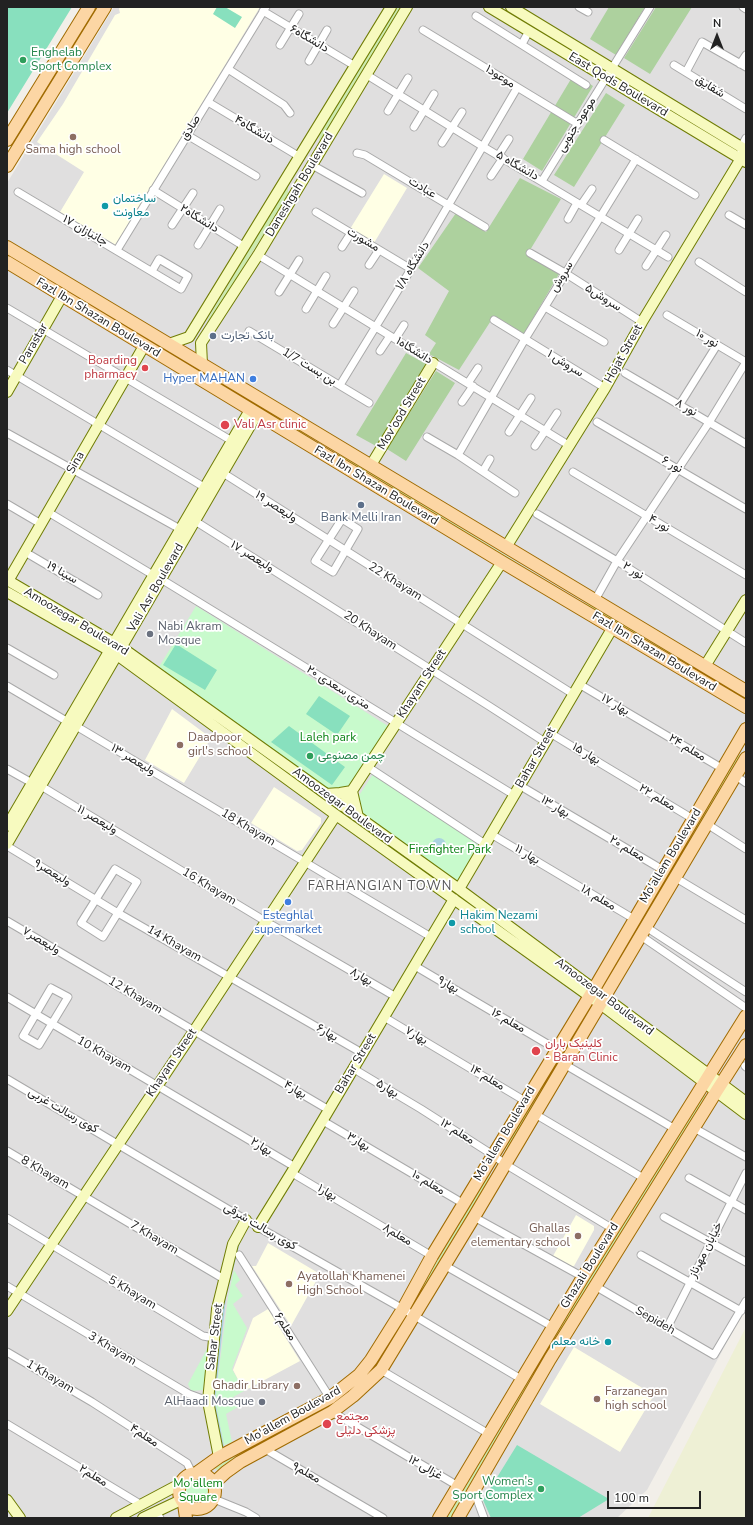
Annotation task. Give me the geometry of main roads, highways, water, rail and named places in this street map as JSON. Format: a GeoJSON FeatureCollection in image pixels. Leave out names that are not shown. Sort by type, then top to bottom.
{"type":"FeatureCollection","features":[{"type":"Feature","properties":{"kind":"main road"},"geometry":{"type":"LineString","coordinates":[[7,140],[89,7]]}},
{"type":"Feature","properties":{"kind":"main road"},"geometry":{"type":"LineString","coordinates":[[7,166],[105,7]]}},
{"type":"Feature","properties":{"kind":"main road","name":"Daneshgah Boulevard"},"geometry":{"type":"LineString","coordinates":[[169,344],[189,337],[391,7]]}},
{"type":"Feature","properties":{"kind":"main road","name":"Daneshgah Boulevard"},"geometry":{"type":"LineString","coordinates":[[202,364],[201,344],[258,255],[407,7]]}},
{"type":"Feature","properties":{"kind":"main road","name":"East Qods Boulevard"},"geometry":{"type":"LineString","coordinates":[[489,7],[606,78],[744,151]]}},
{"type":"Feature","properties":{"kind":"main road","name":"East Qods Boulevard"},"geometry":{"type":"LineString","coordinates":[[511,7],[612,68],[744,151]]}},
{"type":"Feature","properties":{"kind":"main road","name":"Hojat Street"},"geometry":{"type":"LineString","coordinates":[[506,547],[528,509],[570,446],[605,388],[642,322],[744,151]]}},
{"type":"Feature","properties":{"kind":"main road"},"geometry":{"type":"LineString","coordinates":[[300,157],[312,165]]}},
{"type":"Feature","properties":{"kind":"main road","name":"Fazl Ibn Shazan Boulevard"},"geometry":{"type":"LineString","coordinates":[[8,250],[169,344],[746,691]]}},
{"type":"Feature","properties":{"kind":"main road","name":"Fazl Ibn Shazan Boulevard"},"geometry":{"type":"LineString","coordinates":[[7,262],[502,562],[746,707]]}},
{"type":"Feature","properties":{"kind":"main road","name":"Parastar"},"geometry":{"type":"LineString","coordinates":[[7,392],[62,296]]}},
{"type":"Feature","properties":{"kind":"main road","name":"Sina"},"geometry":{"type":"LineString","coordinates":[[8,580],[144,346]]}},
{"type":"Feature","properties":{"kind":"main road","name":"Mov'ood Street"},"geometry":{"type":"LineString","coordinates":[[371,465],[433,363]]}},
{"type":"Feature","properties":{"kind":"main road","name":"Vali Asr Boulevard"},"geometry":{"type":"LineString","coordinates":[[157,577],[180,530],[204,487],[254,412]]}},
{"type":"Feature","properties":{"kind":"main road"},"geometry":{"type":"LineString","coordinates":[[315,448],[322,436]]}},
{"type":"Feature","properties":{"kind":"main road","name":"Vali Asr Boulevard"},"geometry":{"type":"LineString","coordinates":[[7,826],[36,785],[157,577],[195,521],[223,473],[237,437]]}},
{"type":"Feature","properties":{"kind":"main road","name":"Khayam Street"},"geometry":{"type":"LineString","coordinates":[[342,806],[502,562]]}},
{"type":"Feature","properties":{"kind":"main road","name":"Amoozegar Boulevard"},"geometry":{"type":"LineString","coordinates":[[8,580],[85,632]]}},
{"type":"Feature","properties":{"kind":"main road"},"geometry":{"type":"LineString","coordinates":[[564,598],[570,586]]}},
{"type":"Feature","properties":{"kind":"main road","name":"Amoozegar Boulevard"},"geometry":{"type":"LineString","coordinates":[[7,592],[115,649],[228,729],[326,794],[458,889],[718,1088],[746,1114]]}},
{"type":"Feature","properties":{"kind":"main road"},"geometry":{"type":"LineString","coordinates":[[704,666],[746,600]]}},
{"type":"Feature","properties":{"kind":"main road","name":"Bahar Street"},"geometry":{"type":"LineString","coordinates":[[458,889],[612,626]]}},
{"type":"Feature","properties":{"kind":"main road","name":"Amoozegar Boulevard"},"geometry":{"type":"LineString","coordinates":[[228,729],[336,815],[454,900],[591,992]]}},
{"type":"Feature","properties":{"kind":"main road","name":"Mo'allem Boulevard"},"geometry":{"type":"LineString","coordinates":[[195,1473],[220,1457],[330,1398],[359,1376],[371,1360],[746,729]]}},
{"type":"Feature","properties":{"kind":"main road"},"geometry":{"type":"LineString","coordinates":[[735,748],[746,757]]}},
{"type":"Feature","properties":{"kind":"main road","name":"Mo'allem Boulevard"},"geometry":{"type":"LineString","coordinates":[[214,1483],[240,1462],[332,1412],[353,1396],[381,1370],[474,1217],[707,824],[741,779],[746,757]]}},
{"type":"Feature","properties":{"kind":"main road","name":"Vali Asr Boulevard"},"geometry":{"type":"LineString","coordinates":[[7,845],[36,785]]}},
{"type":"Feature","properties":{"kind":"main road"},"geometry":{"type":"LineString","coordinates":[[326,794],[352,791],[358,817]]}},
{"type":"Feature","properties":{"kind":"main road","name":"Khayam Street"},"geometry":{"type":"LineString","coordinates":[[7,1310],[119,1144],[336,815]]}},
{"type":"Feature","properties":{"kind":"main road"},"geometry":{"type":"LineString","coordinates":[[396,858],[402,849]]}},
{"type":"Feature","properties":{"kind":"main road","name":"Bahar Street"},"geometry":{"type":"LineString","coordinates":[[258,1227],[294,1170],[362,1053],[415,966],[430,937],[454,900]]}},
{"type":"Feature","properties":{"kind":"main road","name":"Ghazali Boulevard"},"geometry":{"type":"LineString","coordinates":[[439,1518],[583,1277],[746,1016]]}},
{"type":"Feature","properties":{"kind":"main road","name":"Ghazali Boulevard"},"geometry":{"type":"LineString","coordinates":[[458,1518],[546,1366],[746,1045]]}},
{"type":"Feature","properties":{"kind":"main road","name":"Amoozegar Boulevard"},"geometry":{"type":"LineString","coordinates":[[718,1088],[746,1102]]}},
{"type":"Feature","properties":{"kind":"main road","name":"Sahar Street"},"geometry":{"type":"LineString","coordinates":[[220,1457],[208,1401],[217,1309],[234,1244],[246,1220]]}},
{"type":"Feature","properties":{"kind":"main road"},"geometry":{"type":"LineString","coordinates":[[534,1358],[546,1366]]}},
{"type":"Feature","properties":{"kind":"main road"},"geometry":{"type":"LineString","coordinates":[[186,1518],[183,1502],[179,1494],[180,1484],[183,1479],[195,1473],[207,1476],[214,1483],[215,1494],[208,1518]]}},
{"type":"Feature","properties":{"kind":"main road"},"geometry":{"type":"LineString","coordinates":[[116,1518],[180,1484]]}},
{"type":"Feature","properties":{"kind":"main road"},"geometry":{"type":"LineString","coordinates":[[7,1500],[20,1518]]}},
{"type":"Feature","properties":{"kind":"main road"},"geometry":{"type":"LineString","coordinates":[[183,1502],[188,1507],[197,1509],[206,1507],[212,1501]]}},
{"type":"Feature","properties":{"kind":"main road"},"geometry":{"type":"LineString","coordinates":[[142,1518],[158,1514],[183,1502]]}},
{"type":"Feature","properties":{"kind":"water"},"geometry":{"type":"Polygon","coordinates":[[[436,838],[442,838],[446,842],[446,848],[442,852],[436,852],[432,848],[432,842],[436,838]]]}},
{"type":"Feature","properties":{"kind":"waterway"},"geometry":{"type":"LineString","coordinates":[[223,1447],[214,1401],[225,1298],[239,1242]]}},
{"type":"Feature","properties":{"kind":"place","name":"Enghelab Sport Complex"},"geometry":{"type":"Point","coordinates":[23,60]}},
{"type":"Feature","properties":{"kind":"place","name":"Sama high school"},"geometry":{"type":"Point","coordinates":[73,137]}},
{"type":"Feature","properties":{"kind":"place","name":"ساختمان معاونت"},"geometry":{"type":"Point","coordinates":[105,206]}},
{"type":"Feature","properties":{"kind":"place","name":"بانک تجارت"},"geometry":{"type":"Point","coordinates":[213,336]}},
{"type":"Feature","properties":{"kind":"place","name":"Boarding pharmacy"},"geometry":{"type":"Point","coordinates":[145,368]}},
{"type":"Feature","properties":{"kind":"place","name":"Hyper MAHAN"},"geometry":{"type":"Point","coordinates":[253,379]}},
{"type":"Feature","properties":{"kind":"place","name":"Vali Asr clinic"},"geometry":{"type":"Point","coordinates":[225,425]}},
{"type":"Feature","properties":{"kind":"place","name":"Bank Melli Iran"},"geometry":{"type":"Point","coordinates":[361,505]}},
{"type":"Feature","properties":{"kind":"place","name":"Nabi Akram Mosque"},"geometry":{"type":"Point","coordinates":[150,634]}},
{"type":"Feature","properties":{"kind":"place","name":"Daadpoor girl's school"},"geometry":{"type":"Point","coordinates":[180,745]}},
{"type":"Feature","properties":{"kind":"place","name":"چمن مصنوعی"},"geometry":{"type":"Point","coordinates":[310,756]}},
{"type":"Feature","properties":{"kind":"place","name":"Esteghlal supermarket"},"geometry":{"type":"Point","coordinates":[288,902]}},
{"type":"Feature","properties":{"kind":"place","name":"Hakim Nezami school"},"geometry":{"type":"Point","coordinates":[452,923]}},
{"type":"Feature","properties":{"kind":"place","name":"کلینیک باران - Baran Clinic"},"geometry":{"type":"Point","coordinates":[536,1051]}},
{"type":"Feature","properties":{"kind":"place","name":"Ghallas elementary school"},"geometry":{"type":"Point","coordinates":[578,1236]}},
{"type":"Feature","properties":{"kind":"place","name":"Ayatollah Khamenei High School"},"geometry":{"type":"Point","coordinates":[289,1284]}},
{"type":"Feature","properties":{"kind":"place","name":"خانه معلم"},"geometry":{"type":"Point","coordinates":[608,1342]}},
{"type":"Feature","properties":{"kind":"place","name":"Ghadir Library"},"geometry":{"type":"Point","coordinates":[297,1386]}},
{"type":"Feature","properties":{"kind":"place","name":"Farzanegan high school"},"geometry":{"type":"Point","coordinates":[597,1399]}},
{"type":"Feature","properties":{"kind":"place","name":"AlHaadi Mosque"},"geometry":{"type":"Point","coordinates":[262,1402]}},
{"type":"Feature","properties":{"kind":"place","name":"مجتمع پزشکی دلیلی"},"geometry":{"type":"Point","coordinates":[327,1424]}},
{"type":"Feature","properties":{"kind":"place","name":"Women's Sport Complex"},"geometry":{"type":"Point","coordinates":[541,1489]}},
{"type":"Feature","properties":{"kind":"district","name":"FARHANGIAN TOWN"},"geometry":{"type":"Point","coordinates":[380,887]}},
{"type":"Feature","properties":{"kind":"park label","name":"Laleh park"},"geometry":{"type":"Point","coordinates":[328,738]}},
{"type":"Feature","properties":{"kind":"park label","name":"Firefighter Park"},"geometry":{"type":"Point","coordinates":[450,850]}},
{"type":"Feature","properties":{"kind":"park label","name":"Mo'allem Square"},"geometry":{"type":"Point","coordinates":[198,1491]}}]}
